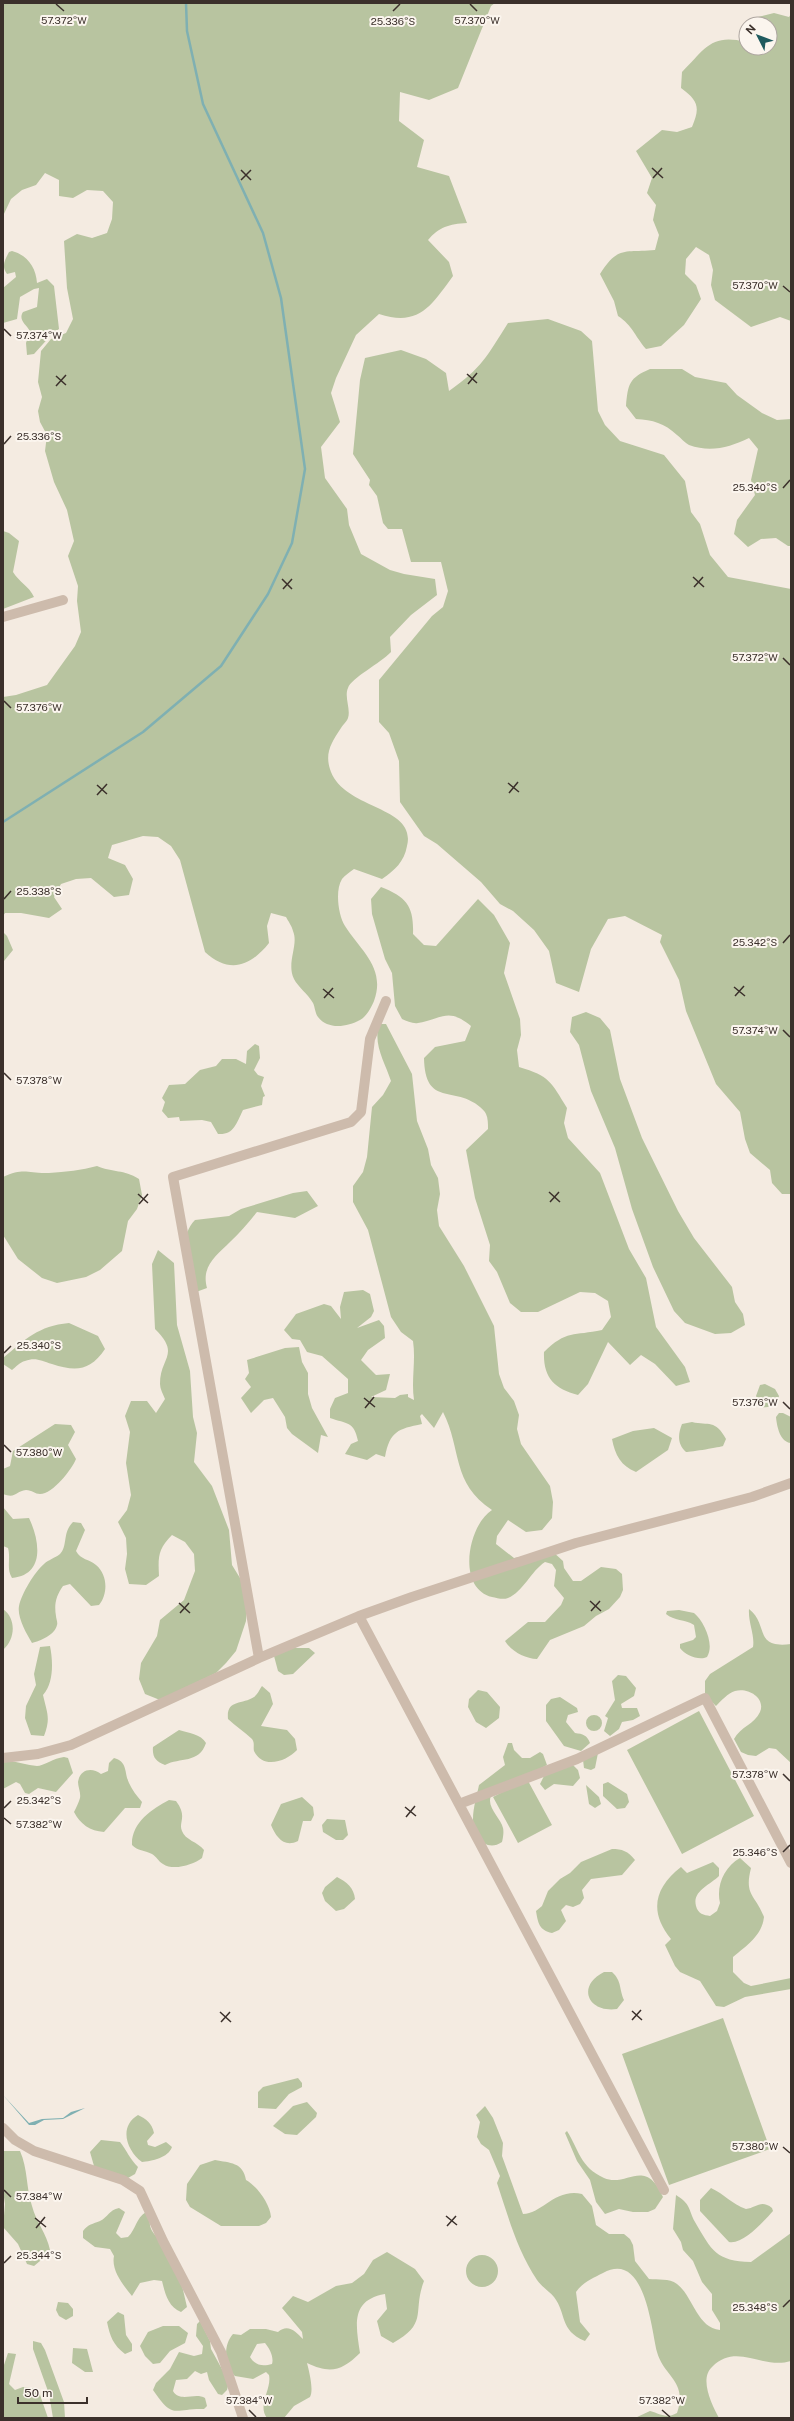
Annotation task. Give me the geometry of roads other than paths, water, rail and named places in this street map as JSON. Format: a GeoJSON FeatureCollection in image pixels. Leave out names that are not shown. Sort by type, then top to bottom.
{"type":"FeatureCollection","features":[{"type":"Feature","properties":{"kind":"street"},"geometry":{"type":"LineString","coordinates":[[3,617],[63,600]]}},
{"type":"Feature","properties":{"kind":"street"},"geometry":{"type":"LineString","coordinates":[[259,1658],[173,1177],[351,1122],[361,1112],[370,1039],[386,1001]]}},
{"type":"Feature","properties":{"kind":"street"},"geometry":{"type":"LineString","coordinates":[[3,1758],[38,1754],[71,1745],[259,1658],[359,1616],[576,1543],[752,1497],[791,1482]]}},
{"type":"Feature","properties":{"kind":"street"},"geometry":{"type":"LineString","coordinates":[[359,1616],[664,2190]]}},
{"type":"Feature","properties":{"kind":"street"},"geometry":{"type":"LineString","coordinates":[[459,1804],[577,1759],[705,1698],[791,1863]]}},
{"type":"Feature","properties":{"kind":"street"},"geometry":{"type":"LineString","coordinates":[[3,2128],[15,2140],[34,2151],[123,2180],[140,2190],[163,2241],[221,2352],[243,2418]]}},
{"type":"Feature","properties":{"kind":"water"},"geometry":{"type":"Polygon","coordinates":[[[3,2095],[29,2123],[42,2119],[63,2118],[71,2112],[85,2108],[63,2119],[44,2120],[35,2125],[29,2125],[3,2095]]]}},
{"type":"Feature","properties":{"kind":"waterway"},"geometry":{"type":"LineString","coordinates":[[3,822],[143,732],[221,666],[268,594],[292,543],[305,469],[281,298],[263,233],[203,104],[187,31],[186,3]]}}]}
